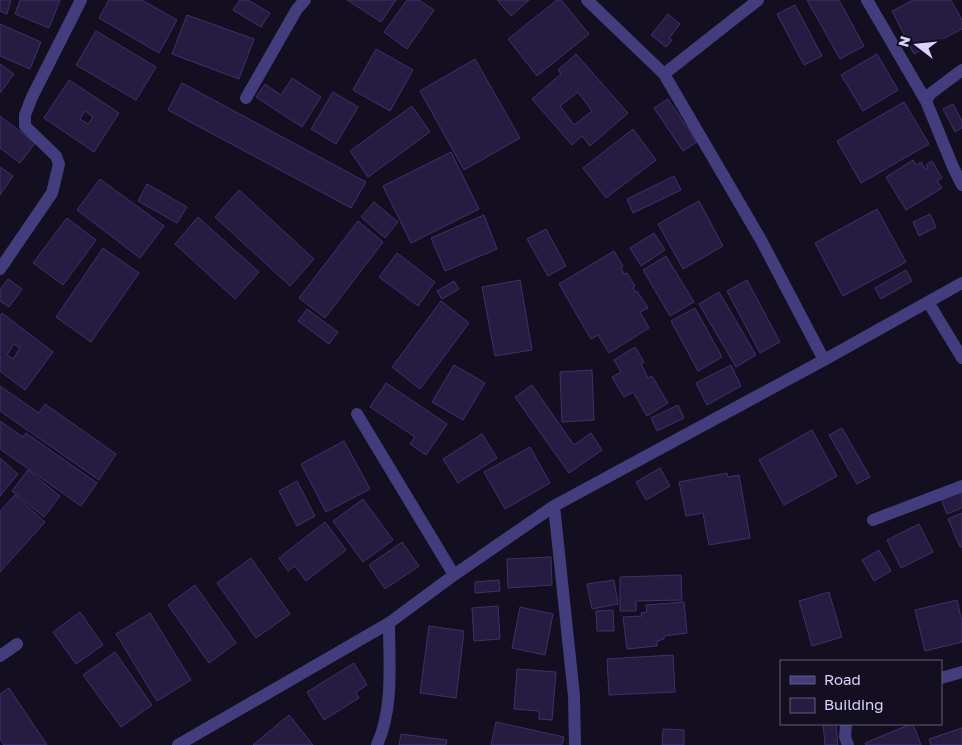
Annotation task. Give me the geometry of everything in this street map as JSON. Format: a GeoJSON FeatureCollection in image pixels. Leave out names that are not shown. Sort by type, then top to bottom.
{"type":"FeatureCollection","features":[{"type":"Feature","properties":{"kind":"street"},"geometry":{"type":"LineString","coordinates":[[0,269],[52,193],[59,164],[56,156],[24,126],[25,115],[32,96],[81,0]]}},
{"type":"Feature","properties":{"kind":"street"},"geometry":{"type":"LineString","coordinates":[[246,98],[304,0]]}},
{"type":"Feature","properties":{"kind":"street"},"geometry":{"type":"LineString","coordinates":[[587,0],[664,74],[761,240],[824,360]]}},
{"type":"Feature","properties":{"kind":"street"},"geometry":{"type":"LineString","coordinates":[[664,74],[758,0]]}},
{"type":"Feature","properties":{"kind":"street"},"geometry":{"type":"LineString","coordinates":[[867,0],[926,102],[962,185]]}},
{"type":"Feature","properties":{"kind":"street"},"geometry":{"type":"LineString","coordinates":[[926,102],[930,94],[962,70]]}},
{"type":"Feature","properties":{"kind":"street"},"geometry":{"type":"LineString","coordinates":[[178,745],[389,623],[454,575],[554,506],[962,283]]}},
{"type":"Feature","properties":{"kind":"street"},"geometry":{"type":"LineString","coordinates":[[928,302],[962,358]]}},
{"type":"Feature","properties":{"kind":"street"},"geometry":{"type":"LineString","coordinates":[[357,414],[454,575]]}},
{"type":"Feature","properties":{"kind":"street"},"geometry":{"type":"LineString","coordinates":[[873,520],[962,486]]}},
{"type":"Feature","properties":{"kind":"street"},"geometry":{"type":"LineString","coordinates":[[554,506],[574,696],[575,745]]}},
{"type":"Feature","properties":{"kind":"street"},"geometry":{"type":"LineString","coordinates":[[377,745],[386,719],[388,702],[389,623]]}},
{"type":"Feature","properties":{"kind":"street"},"geometry":{"type":"LineString","coordinates":[[0,656],[17,644]]}},
{"type":"Feature","properties":{"kind":"street"},"geometry":{"type":"LineString","coordinates":[[942,678],[962,672]]}},
{"type":"Feature","properties":{"kind":"street"},"geometry":{"type":"LineString","coordinates":[[846,725],[845,737],[848,745]]}},
{"type":"Feature","properties":{"kind":"building"},"geometry":{"type":"Polygon","coordinates":[[[0,0],[11,0],[7,14],[0,11],[0,0]]]}},
{"type":"Feature","properties":{"kind":"building"},"geometry":{"type":"Polygon","coordinates":[[[20,0],[60,0],[49,28],[15,14],[20,0]]]}},
{"type":"Feature","properties":{"kind":"building"},"geometry":{"type":"Polygon","coordinates":[[[109,0],[142,0],[177,20],[159,53],[99,18],[109,0]]]}},
{"type":"Feature","properties":{"kind":"building"},"geometry":{"type":"Polygon","coordinates":[[[240,0],[248,0],[270,13],[261,27],[233,10],[240,0]]]}},
{"type":"Feature","properties":{"kind":"building"},"geometry":{"type":"Polygon","coordinates":[[[347,0],[396,0],[381,22],[347,0]]]}},
{"type":"Feature","properties":{"kind":"building"},"geometry":{"type":"Polygon","coordinates":[[[407,0],[419,0],[434,10],[407,49],[384,32],[407,0]]]}},
{"type":"Feature","properties":{"kind":"building"},"geometry":{"type":"Polygon","coordinates":[[[497,0],[529,0],[511,16],[497,0]]]}},
{"type":"Feature","properties":{"kind":"building"},"geometry":{"type":"Polygon","coordinates":[[[557,0],[561,0],[589,34],[537,76],[508,39],[557,0]]]}},
{"type":"Feature","properties":{"kind":"building"},"geometry":{"type":"Polygon","coordinates":[[[807,0],[839,0],[864,46],[840,59],[807,0]]]}},
{"type":"Feature","properties":{"kind":"building"},"geometry":{"type":"Polygon","coordinates":[[[913,0],[951,0],[962,20],[962,29],[914,54],[892,11],[913,0]]]}},
{"type":"Feature","properties":{"kind":"building"},"geometry":{"type":"Polygon","coordinates":[[[795,5],[822,56],[804,65],[777,14],[795,5]]]}},
{"type":"Feature","properties":{"kind":"building"},"geometry":{"type":"Polygon","coordinates":[[[668,14],[680,24],[669,38],[672,40],[666,47],[651,35],[668,14]]]}},
{"type":"Feature","properties":{"kind":"building"},"geometry":{"type":"Polygon","coordinates":[[[187,15],[254,39],[239,79],[172,54],[187,15]]]}},
{"type":"Feature","properties":{"kind":"building"},"geometry":{"type":"Polygon","coordinates":[[[0,24],[41,42],[30,69],[0,56],[0,24]]]}},
{"type":"Feature","properties":{"kind":"building"},"geometry":{"type":"Polygon","coordinates":[[[96,31],[156,67],[136,100],[76,65],[96,31]]]}},
{"type":"Feature","properties":{"kind":"building"},"geometry":{"type":"Polygon","coordinates":[[[376,49],[413,70],[390,111],[353,90],[376,49]]]}},
{"type":"Feature","properties":{"kind":"building"},"geometry":{"type":"Polygon","coordinates":[[[576,54],[628,113],[590,146],[582,136],[572,145],[532,99],[561,74],[558,70],[576,54]],[[578,92],[560,106],[574,125],[592,111],[578,92]]]}},
{"type":"Feature","properties":{"kind":"building"},"geometry":{"type":"Polygon","coordinates":[[[877,54],[898,90],[863,111],[841,75],[877,54]]]}},
{"type":"Feature","properties":{"kind":"building"},"geometry":{"type":"Polygon","coordinates":[[[475,59],[520,138],[464,170],[420,91],[475,59]]]}},
{"type":"Feature","properties":{"kind":"building"},"geometry":{"type":"Polygon","coordinates":[[[0,64],[14,74],[0,93],[0,64]]]}},
{"type":"Feature","properties":{"kind":"building"},"geometry":{"type":"Polygon","coordinates":[[[292,78],[321,97],[302,127],[256,97],[265,84],[281,95],[292,78]]]}},
{"type":"Feature","properties":{"kind":"building"},"geometry":{"type":"Polygon","coordinates":[[[69,80],[119,113],[94,152],[44,118],[69,80]],[[85,111],[80,119],[88,124],[93,117],[85,111]]]}},
{"type":"Feature","properties":{"kind":"building"},"geometry":{"type":"Polygon","coordinates":[[[182,83],[366,182],[351,208],[168,110],[182,83]]]}},
{"type":"Feature","properties":{"kind":"building"},"geometry":{"type":"Polygon","coordinates":[[[333,92],[358,107],[336,144],[311,129],[333,92]]]}},
{"type":"Feature","properties":{"kind":"building"},"geometry":{"type":"Polygon","coordinates":[[[668,99],[697,142],[683,151],[654,108],[668,99]]]}},
{"type":"Feature","properties":{"kind":"building"},"geometry":{"type":"Polygon","coordinates":[[[904,102],[929,144],[861,183],[837,141],[904,102]]]}},
{"type":"Feature","properties":{"kind":"building"},"geometry":{"type":"Polygon","coordinates":[[[953,104],[962,121],[962,128],[955,132],[943,109],[953,104]]]}},
{"type":"Feature","properties":{"kind":"building"},"geometry":{"type":"Polygon","coordinates":[[[412,106],[430,132],[368,177],[350,151],[412,106]]]}},
{"type":"Feature","properties":{"kind":"building"},"geometry":{"type":"Polygon","coordinates":[[[0,116],[35,143],[20,163],[0,148],[0,116]]]}},
{"type":"Feature","properties":{"kind":"building"},"geometry":{"type":"Polygon","coordinates":[[[633,129],[656,160],[606,198],[583,168],[633,129]]]}},
{"type":"Feature","properties":{"kind":"building"},"geometry":{"type":"Polygon","coordinates":[[[451,152],[479,209],[411,243],[383,186],[451,152]]]}},
{"type":"Feature","properties":{"kind":"building"},"geometry":{"type":"Polygon","coordinates":[[[913,160],[916,165],[921,162],[926,170],[928,168],[926,165],[932,161],[942,178],[937,181],[942,188],[906,210],[886,177],[913,160]]]}},
{"type":"Feature","properties":{"kind":"building"},"geometry":{"type":"Polygon","coordinates":[[[0,167],[13,176],[0,195],[0,167]]]}},
{"type":"Feature","properties":{"kind":"building"},"geometry":{"type":"Polygon","coordinates":[[[674,176],[681,190],[633,213],[627,199],[674,176]]]}},
{"type":"Feature","properties":{"kind":"building"},"geometry":{"type":"Polygon","coordinates":[[[100,179],[164,226],[140,258],[77,210],[100,179]]]}},
{"type":"Feature","properties":{"kind":"building"},"geometry":{"type":"Polygon","coordinates":[[[147,184],[187,207],[177,223],[138,201],[147,184]]]}},
{"type":"Feature","properties":{"kind":"building"},"geometry":{"type":"Polygon","coordinates":[[[239,190],[314,259],[290,286],[215,217],[239,190]]]}},
{"type":"Feature","properties":{"kind":"building"},"geometry":{"type":"Polygon","coordinates":[[[699,201],[723,246],[683,269],[658,224],[699,201]]]}},
{"type":"Feature","properties":{"kind":"building"},"geometry":{"type":"Polygon","coordinates":[[[374,202],[398,222],[385,238],[361,217],[374,202]]]}},
{"type":"Feature","properties":{"kind":"building"},"geometry":{"type":"Polygon","coordinates":[[[877,209],[906,262],[843,296],[815,243],[877,209]]]}},
{"type":"Feature","properties":{"kind":"building"},"geometry":{"type":"Polygon","coordinates":[[[930,214],[936,227],[919,236],[913,222],[930,214]]]}},
{"type":"Feature","properties":{"kind":"building"},"geometry":{"type":"Polygon","coordinates":[[[484,215],[497,249],[445,271],[431,238],[484,215]]]}},
{"type":"Feature","properties":{"kind":"building"},"geometry":{"type":"Polygon","coordinates":[[[198,217],[259,272],[235,299],[175,244],[198,217]]]}},
{"type":"Feature","properties":{"kind":"building"},"geometry":{"type":"Polygon","coordinates":[[[67,218],[96,240],[63,285],[33,263],[67,218]]]}},
{"type":"Feature","properties":{"kind":"building"},"geometry":{"type":"Polygon","coordinates":[[[358,221],[383,242],[325,318],[299,298],[358,221]]]}},
{"type":"Feature","properties":{"kind":"building"},"geometry":{"type":"Polygon","coordinates":[[[546,229],[566,266],[548,276],[527,239],[546,229]]]}},
{"type":"Feature","properties":{"kind":"building"},"geometry":{"type":"Polygon","coordinates":[[[654,233],[665,250],[641,266],[630,248],[654,233]]]}},
{"type":"Feature","properties":{"kind":"building"},"geometry":{"type":"Polygon","coordinates":[[[103,248],[139,273],[91,342],[56,317],[103,248]]]}},
{"type":"Feature","properties":{"kind":"building"},"geometry":{"type":"Polygon","coordinates":[[[614,251],[623,266],[621,268],[624,274],[627,273],[635,286],[633,288],[635,292],[637,291],[648,308],[640,312],[649,328],[609,353],[598,335],[591,339],[559,284],[614,251]]]}},
{"type":"Feature","properties":{"kind":"building"},"geometry":{"type":"Polygon","coordinates":[[[397,253],[435,282],[418,306],[379,277],[397,253]]]}},
{"type":"Feature","properties":{"kind":"building"},"geometry":{"type":"Polygon","coordinates":[[[666,256],[694,302],[670,316],[643,270],[666,256]]]}},
{"type":"Feature","properties":{"kind":"building"},"geometry":{"type":"Polygon","coordinates":[[[906,270],[912,281],[881,299],[875,288],[906,270]]]}},
{"type":"Feature","properties":{"kind":"building"},"geometry":{"type":"Polygon","coordinates":[[[8,279],[22,289],[9,307],[0,301],[0,290],[8,279]]]}},
{"type":"Feature","properties":{"kind":"building"},"geometry":{"type":"Polygon","coordinates":[[[520,280],[532,350],[495,356],[482,287],[520,280]]]}},
{"type":"Feature","properties":{"kind":"building"},"geometry":{"type":"Polygon","coordinates":[[[747,280],[780,342],[760,353],[727,291],[747,280]]]}},
{"type":"Feature","properties":{"kind":"building"},"geometry":{"type":"Polygon","coordinates":[[[454,281],[459,289],[442,299],[437,291],[454,281]]]}},
{"type":"Feature","properties":{"kind":"building"},"geometry":{"type":"Polygon","coordinates":[[[719,292],[756,355],[736,367],[699,304],[719,292]]]}},
{"type":"Feature","properties":{"kind":"building"},"geometry":{"type":"Polygon","coordinates":[[[441,301],[469,323],[420,389],[392,367],[441,301]]]}},
{"type":"Feature","properties":{"kind":"building"},"geometry":{"type":"Polygon","coordinates":[[[695,308],[722,357],[698,371],[671,321],[695,308]]]}},
{"type":"Feature","properties":{"kind":"building"},"geometry":{"type":"Polygon","coordinates":[[[307,309],[338,332],[329,344],[298,321],[307,309]]]}},
{"type":"Feature","properties":{"kind":"building"},"geometry":{"type":"Polygon","coordinates":[[[2,313],[53,352],[25,390],[0,371],[0,316],[2,313]],[[14,344],[7,355],[13,359],[20,348],[14,344]]]}},
{"type":"Feature","properties":{"kind":"building"},"geometry":{"type":"Polygon","coordinates":[[[635,347],[644,362],[641,364],[648,378],[652,376],[668,403],[647,416],[633,392],[624,397],[612,377],[621,372],[614,360],[635,347]]]}},
{"type":"Feature","properties":{"kind":"building"},"geometry":{"type":"Polygon","coordinates":[[[454,365],[485,383],[463,420],[432,402],[454,365]]]}},
{"type":"Feature","properties":{"kind":"building"},"geometry":{"type":"Polygon","coordinates":[[[731,365],[741,386],[707,405],[696,383],[731,365]]]}},
{"type":"Feature","properties":{"kind":"building"},"geometry":{"type":"Polygon","coordinates":[[[592,370],[594,420],[562,422],[560,372],[592,370]]]}},
{"type":"Feature","properties":{"kind":"building"},"geometry":{"type":"Polygon","coordinates":[[[386,383],[447,424],[426,455],[410,444],[415,437],[370,407],[386,383]]]}},
{"type":"Feature","properties":{"kind":"building"},"geometry":{"type":"Polygon","coordinates":[[[532,385],[574,445],[591,433],[602,450],[569,473],[515,397],[532,385]]]}},
{"type":"Feature","properties":{"kind":"building"},"geometry":{"type":"Polygon","coordinates":[[[0,386],[39,413],[45,404],[116,454],[99,480],[0,411],[0,386]]]}},
{"type":"Feature","properties":{"kind":"building"},"geometry":{"type":"Polygon","coordinates":[[[678,405],[684,418],[657,431],[651,418],[678,405]]]}},
{"type":"Feature","properties":{"kind":"building"},"geometry":{"type":"Polygon","coordinates":[[[0,421],[23,437],[26,433],[97,483],[81,506],[0,449],[0,421]]]}},
{"type":"Feature","properties":{"kind":"building"},"geometry":{"type":"Polygon","coordinates":[[[842,428],[870,477],[857,484],[829,435],[842,428]]]}},
{"type":"Feature","properties":{"kind":"building"},"geometry":{"type":"Polygon","coordinates":[[[812,430],[837,476],[784,505],[759,460],[812,430]]]}},
{"type":"Feature","properties":{"kind":"building"},"geometry":{"type":"Polygon","coordinates":[[[482,434],[497,458],[458,483],[443,459],[482,434]]]}},
{"type":"Feature","properties":{"kind":"building"},"geometry":{"type":"Polygon","coordinates":[[[344,441],[370,489],[326,512],[301,464],[344,441]]]}},
{"type":"Feature","properties":{"kind":"building"},"geometry":{"type":"Polygon","coordinates":[[[530,447],[550,483],[505,509],[484,472],[530,447]]]}},
{"type":"Feature","properties":{"kind":"building"},"geometry":{"type":"Polygon","coordinates":[[[0,458],[18,474],[0,496],[0,458]]]}},
{"type":"Feature","properties":{"kind":"building"},"geometry":{"type":"Polygon","coordinates":[[[660,468],[670,486],[646,500],[636,482],[660,468]]]}},
{"type":"Feature","properties":{"kind":"building"},"geometry":{"type":"Polygon","coordinates":[[[28,470],[60,496],[44,517],[12,491],[28,470]]]}},
{"type":"Feature","properties":{"kind":"building"},"geometry":{"type":"Polygon","coordinates":[[[727,473],[728,477],[739,475],[750,538],[709,545],[703,513],[686,516],[679,482],[727,473]]]}},
{"type":"Feature","properties":{"kind":"building"},"geometry":{"type":"Polygon","coordinates":[[[297,481],[315,516],[297,526],[279,491],[297,481]]]}},
{"type":"Feature","properties":{"kind":"building"},"geometry":{"type":"Polygon","coordinates":[[[962,491],[962,508],[947,514],[941,499],[962,491]]]}},
{"type":"Feature","properties":{"kind":"building"},"geometry":{"type":"Polygon","coordinates":[[[15,495],[45,522],[0,572],[0,511],[15,495]]]}},
{"type":"Feature","properties":{"kind":"building"},"geometry":{"type":"Polygon","coordinates":[[[363,499],[393,540],[363,562],[333,521],[363,499]]]}},
{"type":"Feature","properties":{"kind":"building"},"geometry":{"type":"Polygon","coordinates":[[[962,513],[962,547],[960,547],[948,519],[962,513]]]}},
{"type":"Feature","properties":{"kind":"building"},"geometry":{"type":"Polygon","coordinates":[[[325,522],[346,550],[306,581],[295,566],[288,571],[279,558],[325,522]]]}},
{"type":"Feature","properties":{"kind":"building"},"geometry":{"type":"Polygon","coordinates":[[[919,524],[933,552],[901,568],[887,540],[919,524]]]}},
{"type":"Feature","properties":{"kind":"building"},"geometry":{"type":"Polygon","coordinates":[[[402,542],[419,566],[385,589],[369,565],[402,542]]]}},
{"type":"Feature","properties":{"kind":"building"},"geometry":{"type":"Polygon","coordinates":[[[879,550],[891,571],[874,581],[862,560],[879,550]]]}},
{"type":"Feature","properties":{"kind":"building"},"geometry":{"type":"Polygon","coordinates":[[[551,557],[552,585],[508,588],[507,559],[551,557]]]}},
{"type":"Feature","properties":{"kind":"building"},"geometry":{"type":"Polygon","coordinates":[[[251,558],[290,614],[256,638],[217,583],[251,558]]]}},
{"type":"Feature","properties":{"kind":"building"},"geometry":{"type":"Polygon","coordinates":[[[681,575],[682,600],[636,601],[636,611],[620,611],[620,577],[681,575]]]}},
{"type":"Feature","properties":{"kind":"building"},"geometry":{"type":"Polygon","coordinates":[[[499,580],[500,591],[475,593],[475,582],[499,580]]]}},
{"type":"Feature","properties":{"kind":"building"},"geometry":{"type":"Polygon","coordinates":[[[614,580],[618,604],[592,609],[587,584],[614,580]]]}},
{"type":"Feature","properties":{"kind":"building"},"geometry":{"type":"Polygon","coordinates":[[[195,585],[236,643],[209,663],[168,605],[195,585]]]}},
{"type":"Feature","properties":{"kind":"building"},"geometry":{"type":"Polygon","coordinates":[[[829,592],[842,637],[812,646],[799,601],[829,592]]]}},
{"type":"Feature","properties":{"kind":"building"},"geometry":{"type":"Polygon","coordinates":[[[957,600],[962,622],[962,642],[925,651],[915,610],[957,600]]]}},
{"type":"Feature","properties":{"kind":"building"},"geometry":{"type":"Polygon","coordinates":[[[684,602],[687,633],[664,636],[664,639],[657,641],[657,646],[627,649],[623,617],[642,616],[641,613],[647,612],[646,605],[684,602]]]}},
{"type":"Feature","properties":{"kind":"building"},"geometry":{"type":"Polygon","coordinates":[[[498,606],[500,639],[474,641],[472,608],[498,606]]]}},
{"type":"Feature","properties":{"kind":"building"},"geometry":{"type":"Polygon","coordinates":[[[520,607],[553,614],[545,655],[512,648],[520,607]]]}},
{"type":"Feature","properties":{"kind":"building"},"geometry":{"type":"Polygon","coordinates":[[[613,610],[614,631],[597,631],[596,611],[613,610]]]}},
{"type":"Feature","properties":{"kind":"building"},"geometry":{"type":"Polygon","coordinates":[[[80,612],[103,645],[76,664],[53,632],[80,612]]]}},
{"type":"Feature","properties":{"kind":"building"},"geometry":{"type":"Polygon","coordinates":[[[150,613],[191,680],[157,701],[116,634],[150,613]]]}},
{"type":"Feature","properties":{"kind":"building"},"geometry":{"type":"Polygon","coordinates":[[[429,626],[464,631],[456,698],[420,693],[429,626]]]}},
{"type":"Feature","properties":{"kind":"building"},"geometry":{"type":"Polygon","coordinates":[[[115,652],[152,705],[121,727],[83,675],[115,652]]]}},
{"type":"Feature","properties":{"kind":"building"},"geometry":{"type":"Polygon","coordinates":[[[673,655],[675,692],[609,695],[607,659],[673,655]]]}},
{"type":"Feature","properties":{"kind":"building"},"geometry":{"type":"Polygon","coordinates":[[[354,663],[367,685],[356,692],[359,698],[324,720],[307,692],[354,663]]]}},
{"type":"Feature","properties":{"kind":"building"},"geometry":{"type":"Polygon","coordinates":[[[517,669],[556,672],[552,720],[539,719],[539,711],[514,709],[517,669]]]}},
{"type":"Feature","properties":{"kind":"building"},"geometry":{"type":"Polygon","coordinates":[[[9,688],[47,745],[4,745],[0,739],[0,694],[9,688]]]}},
{"type":"Feature","properties":{"kind":"building"},"geometry":{"type":"Polygon","coordinates":[[[289,715],[313,745],[253,745],[289,715]]]}},
{"type":"Feature","properties":{"kind":"building"},"geometry":{"type":"Polygon","coordinates":[[[496,722],[564,737],[562,745],[491,745],[496,722]]]}},
{"type":"Feature","properties":{"kind":"building"},"geometry":{"type":"Polygon","coordinates":[[[823,725],[836,725],[838,745],[825,745],[823,725]]]}},
{"type":"Feature","properties":{"kind":"building"},"geometry":{"type":"Polygon","coordinates":[[[909,725],[913,725],[921,745],[866,745],[865,743],[909,725]]]}},
{"type":"Feature","properties":{"kind":"building"},"geometry":{"type":"Polygon","coordinates":[[[962,728],[962,745],[931,745],[929,739],[962,728]]]}},
{"type":"Feature","properties":{"kind":"building"},"geometry":{"type":"Polygon","coordinates":[[[663,729],[684,730],[684,745],[662,745],[663,729]]]}},
{"type":"Feature","properties":{"kind":"building"},"geometry":{"type":"Polygon","coordinates":[[[401,734],[447,740],[446,745],[399,745],[401,734]]]}}]}
